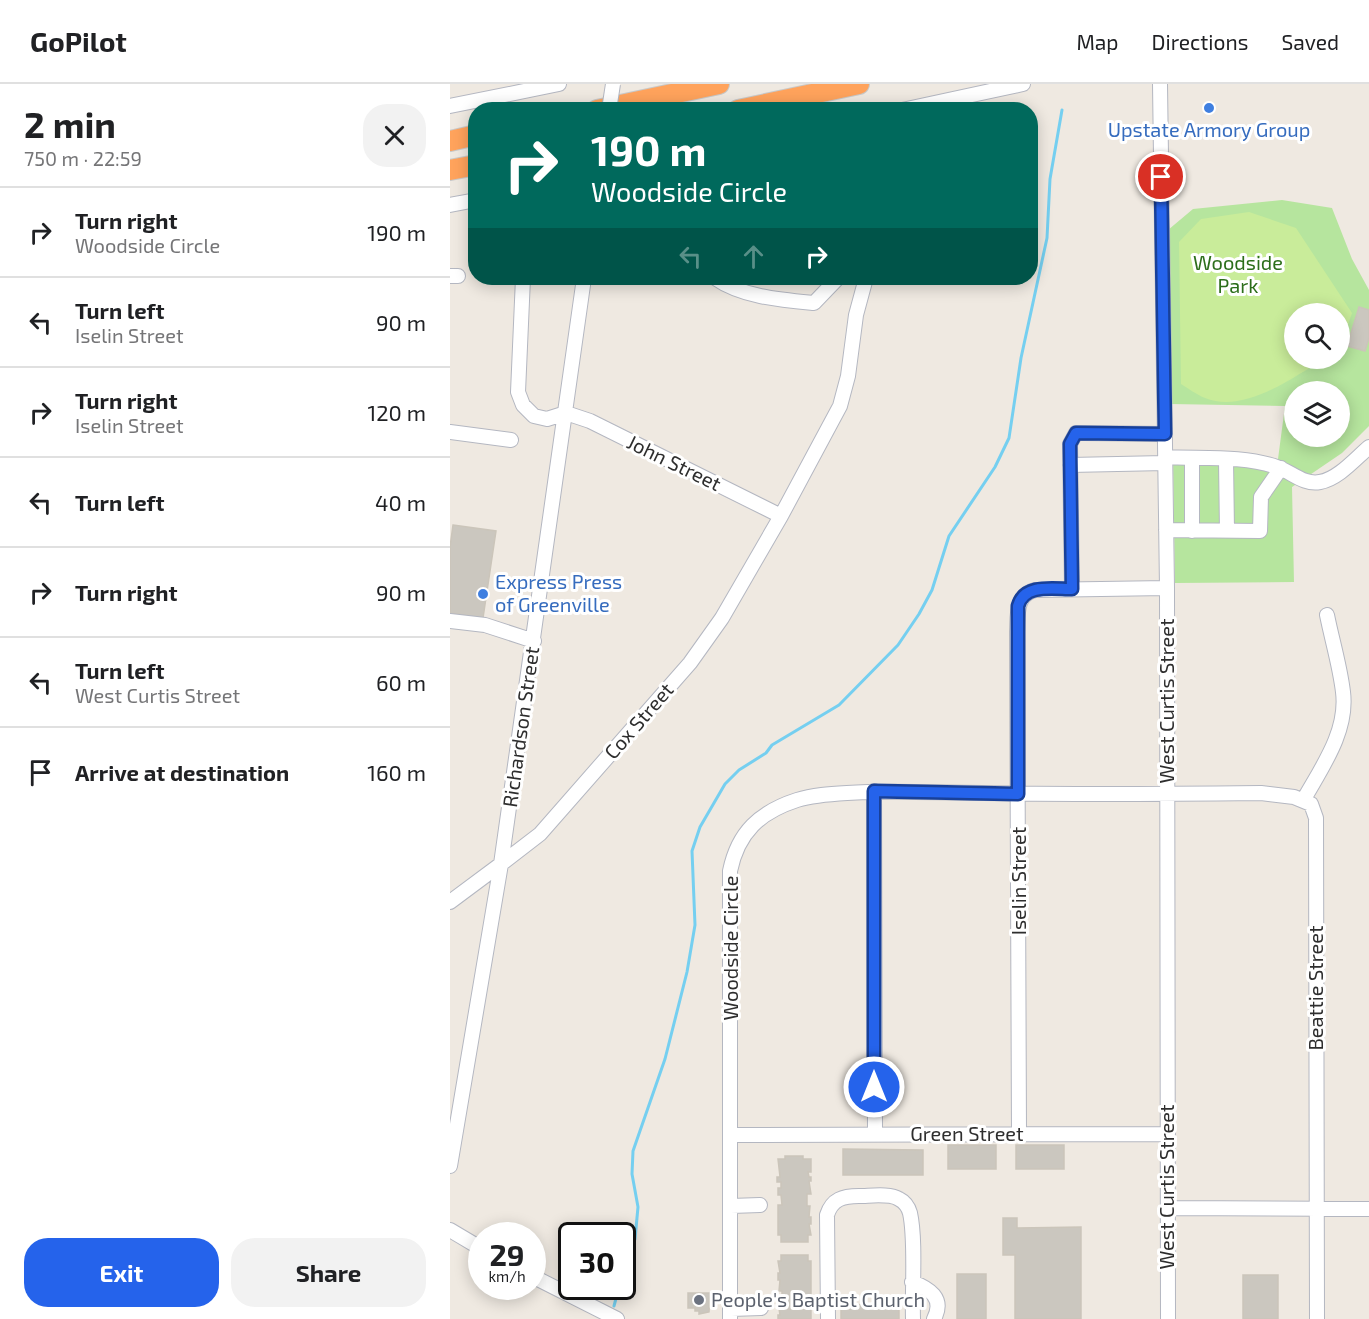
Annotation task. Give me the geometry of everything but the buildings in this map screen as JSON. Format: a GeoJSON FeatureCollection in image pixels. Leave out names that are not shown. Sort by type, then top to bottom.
{"type":"FeatureCollection","features":[{"type":"Feature","properties":{"kind":"highway"},"geometry":{"type":"LineString","coordinates":[[635,102],[719,84]]}},
{"type":"Feature","properties":{"kind":"highway"},"geometry":{"type":"LineString","coordinates":[[775,102],[859,84]]}},
{"type":"Feature","properties":{"kind":"highway"},"geometry":{"type":"LineString","coordinates":[[450,141],[468,137]]}},
{"type":"Feature","properties":{"kind":"highway"},"geometry":{"type":"LineString","coordinates":[[450,170],[468,167]]}},
{"type":"Feature","properties":{"kind":"street"},"geometry":{"type":"LineString","coordinates":[[450,106],[515,88],[559,84]]}},
{"type":"Feature","properties":{"kind":"street"},"geometry":{"type":"LineString","coordinates":[[610,102],[613,84]]}},
{"type":"Feature","properties":{"kind":"street"},"geometry":{"type":"LineString","coordinates":[[960,102],[1023,84]]}},
{"type":"Feature","properties":{"kind":"street","name":"West Curtis Street"},"geometry":{"type":"LineString","coordinates":[[1160,84],[1167,588],[1168,1319]]}},
{"type":"Feature","properties":{"kind":"street"},"geometry":{"type":"LineString","coordinates":[[450,205],[468,202]]}},
{"type":"Feature","properties":{"kind":"street"},"geometry":{"type":"LineString","coordinates":[[523,285],[520,399],[534,416],[547,419],[566,413]]}},
{"type":"Feature","properties":{"kind":"street","name":"Richardson Street"},"geometry":{"type":"LineString","coordinates":[[501,864],[583,285]]}},
{"type":"Feature","properties":{"kind":"street"},"geometry":{"type":"LineString","coordinates":[[726,285],[772,300],[814,303],[831,285]]}},
{"type":"Feature","properties":{"kind":"street","name":"Cox Street"},"geometry":{"type":"LineString","coordinates":[[501,864],[540,834],[690,663],[722,618],[781,516],[840,406],[848,376],[856,315],[864,285]]}},
{"type":"Feature","properties":{"kind":"street","name":"John Street"},"geometry":{"type":"LineString","coordinates":[[566,413],[590,421],[781,516]]}},
{"type":"Feature","properties":{"kind":"street"},"geometry":{"type":"LineString","coordinates":[[450,432],[511,440]]}},
{"type":"Feature","properties":{"kind":"street"},"geometry":{"type":"LineString","coordinates":[[1072,589],[1070,444],[1076,433],[1165,434]]}},
{"type":"Feature","properties":{"kind":"street"},"geometry":{"type":"LineString","coordinates":[[1070,465],[1192,458],[1226,460],[1281,468],[1305,481],[1324,481],[1369,447]]}},
{"type":"Feature","properties":{"kind":"street"},"geometry":{"type":"LineString","coordinates":[[1192,458],[1192,531]]}},
{"type":"Feature","properties":{"kind":"street"},"geometry":{"type":"LineString","coordinates":[[1226,460],[1227,531]]}},
{"type":"Feature","properties":{"kind":"street"},"geometry":{"type":"LineString","coordinates":[[1166,531],[1260,531],[1261,497],[1281,468]]}},
{"type":"Feature","properties":{"kind":"street","name":"Iselin Street"},"geometry":{"type":"LineString","coordinates":[[1020,1134],[1017,632],[1020,601],[1026,593],[1035,590],[1167,588]]}},
{"type":"Feature","properties":{"kind":"street"},"geometry":{"type":"LineString","coordinates":[[1167,794],[1261,793],[1304,799],[1332,749],[1341,722],[1344,694],[1327,615]]}},
{"type":"Feature","properties":{"kind":"street"},"geometry":{"type":"LineString","coordinates":[[450,621],[485,625],[534,641]]}},
{"type":"Feature","properties":{"kind":"street"},"geometry":{"type":"LineString","coordinates":[[874,791],[875,1134]]}},
{"type":"Feature","properties":{"kind":"street","name":"Woodside Circle"},"geometry":{"type":"LineString","coordinates":[[730,1314],[730,871],[735,848],[744,834],[753,824],[788,803],[820,795],[874,791],[1167,794]]}},
{"type":"Feature","properties":{"kind":"street","name":"Beattie Street"},"geometry":{"type":"LineString","coordinates":[[1304,799],[1314,808],[1316,818],[1317,1319]]}},
{"type":"Feature","properties":{"kind":"street"},"geometry":{"type":"LineString","coordinates":[[450,902],[501,864]]}},
{"type":"Feature","properties":{"kind":"street"},"geometry":{"type":"LineString","coordinates":[[450,1166],[452,1140],[501,864]]}},
{"type":"Feature","properties":{"kind":"street","name":"Green Street"},"geometry":{"type":"LineString","coordinates":[[730,1135],[1168,1134]]}},
{"type":"Feature","properties":{"kind":"street"},"geometry":{"type":"LineString","coordinates":[[828,1319],[827,1215],[830,1206],[836,1200],[849,1196],[896,1197],[906,1203],[910,1214],[913,1319]]}},
{"type":"Feature","properties":{"kind":"street"},"geometry":{"type":"LineString","coordinates":[[730,1206],[760,1205]]}},
{"type":"Feature","properties":{"kind":"street"},"geometry":{"type":"LineString","coordinates":[[1167,1208],[1369,1209]]}},
{"type":"Feature","properties":{"kind":"street"},"geometry":{"type":"LineString","coordinates":[[450,1230],[468,1241]]}},
{"type":"Feature","properties":{"kind":"street"},"geometry":{"type":"LineString","coordinates":[[912,1282],[930,1288],[936,1298],[937,1314],[934,1319]]}},
{"type":"Feature","properties":{"kind":"street"},"geometry":{"type":"LineString","coordinates":[[546,1283],[618,1319]]}},
{"type":"Feature","properties":{"kind":"street"},"geometry":{"type":"LineString","coordinates":[[730,1314],[761,1308]]}},
{"type":"Feature","properties":{"kind":"green space","name":"Woodside Park"},"geometry":{"type":"Polygon","coordinates":[[[1282,200],[1332,208],[1352,259],[1369,290],[1369,426],[1350,445],[1350,381],[1284,381],[1284,406],[1170,404],[1168,230],[1193,209],[1282,200]]]}},
{"type":"Feature","properties":{"kind":"green space"},"geometry":{"type":"Polygon","coordinates":[[[1249,212],[1296,228],[1345,303],[1284,303],[1284,369],[1308,369],[1284,381],[1283,384],[1251,398],[1220,402],[1202,397],[1181,384],[1179,242],[1201,219],[1249,212]]]}},
{"type":"Feature","properties":{"kind":"green space","name":"Woodside Park"},"geometry":{"type":"Polygon","coordinates":[[[1284,414],[1284,447],[1348,447],[1292,487],[1294,582],[1175,583],[1173,454],[1278,459],[1284,414]]]}},
{"type":"Feature","properties":{"kind":"waterway"},"geometry":{"type":"LineString","coordinates":[[1038,280],[1047,238],[1050,179],[1062,110]]}},
{"type":"Feature","properties":{"kind":"waterway"},"geometry":{"type":"LineString","coordinates":[[636,1228],[638,1207],[632,1174],[633,1151],[665,1059],[687,972],[695,925],[692,851],[700,827],[725,784],[739,770],[766,753],[772,745],[839,705],[898,645],[919,614],[932,590],[949,536],[995,467],[1009,438],[1021,358],[1037,285]]}},
{"type":"Feature","properties":{"kind":"waterway"},"geometry":{"type":"LineString","coordinates":[[614,1306],[616,1300]]}},
{"type":"Feature","properties":{"kind":"place","name":"Upstate Armory Group"},"geometry":{"type":"Point","coordinates":[1209,108]}},
{"type":"Feature","properties":{"kind":"place","name":"Express Press of Greenville"},"geometry":{"type":"Point","coordinates":[483,594]}},
{"type":"Feature","properties":{"kind":"place","name":"People's Baptist Church"},"geometry":{"type":"Point","coordinates":[699,1300]}},
{"type":"Feature","properties":{"kind":"route"},"geometry":{"type":"LineString","coordinates":[[874,1087],[874,791],[1018,794],[1018,606],[1023,596],[1030,591],[1072,589],[1070,444],[1076,433],[1165,434],[1161,177]]}}]}
